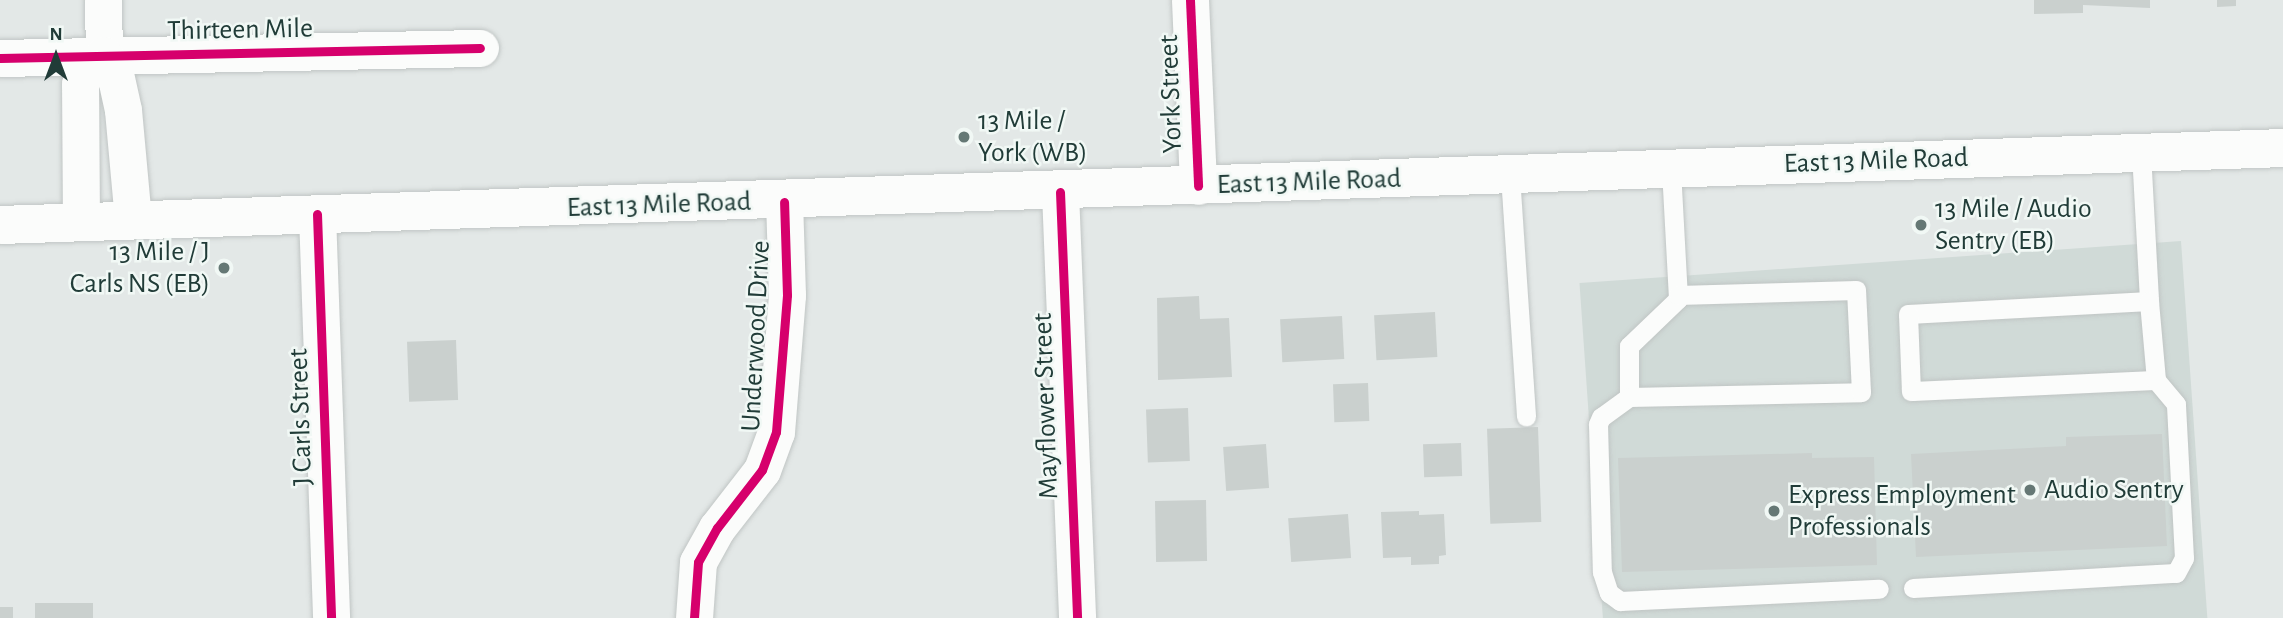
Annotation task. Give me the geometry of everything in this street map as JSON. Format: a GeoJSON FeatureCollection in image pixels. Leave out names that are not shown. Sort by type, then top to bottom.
{"type":"FeatureCollection","features":[{"type":"Feature","properties":{"kind":"main road","name":"East 13 Mile Road"},"geometry":{"type":"LineString","coordinates":[[0,225],[784,202],[2283,148]]}},
{"type":"Feature","properties":{"kind":"street"},"geometry":{"type":"LineString","coordinates":[[103,0],[104,55],[114,69],[123,110],[133,220]]}},
{"type":"Feature","properties":{"kind":"street","name":"York Street"},"geometry":{"type":"LineString","coordinates":[[1190,0],[1198,186]]}},
{"type":"Feature","properties":{"kind":"street","name":"Thirteen Mile"},"geometry":{"type":"LineString","coordinates":[[0,58],[481,48]]}},
{"type":"Feature","properties":{"kind":"street"},"geometry":{"type":"LineString","coordinates":[[81,222],[80,84],[87,69],[104,55]]}},
{"type":"Feature","properties":{"kind":"street","name":"Mayflower Street"},"geometry":{"type":"LineString","coordinates":[[1060,192],[1077,618]]}},
{"type":"Feature","properties":{"kind":"street","name":"Underwood Drive"},"geometry":{"type":"LineString","coordinates":[[694,618],[698,562],[717,528],[762,470],[776,432],[787,295],[784,202]]}},
{"type":"Feature","properties":{"kind":"street","name":"J Carls Street"},"geometry":{"type":"LineString","coordinates":[[317,214],[331,618]]}},
{"type":"Feature","properties":{"kind":"lane"},"geometry":{"type":"LineString","coordinates":[[1913,588],[2169,577],[2182,568],[2176,404],[2156,380],[2141,152]]}},
{"type":"Feature","properties":{"kind":"lane"},"geometry":{"type":"LineString","coordinates":[[1629,397],[1629,346],[1668,313],[1678,295],[1671,169]]}},
{"type":"Feature","properties":{"kind":"lane"},"geometry":{"type":"LineString","coordinates":[[1510,175],[1526,416]]}},
{"type":"Feature","properties":{"kind":"lane"},"geometry":{"type":"LineString","coordinates":[[1678,295],[1856,290],[1861,392],[1629,397],[1601,417],[1598,424],[1602,572],[1609,593],[1620,601],[1879,589]]}},
{"type":"Feature","properties":{"kind":"lane"},"geometry":{"type":"LineString","coordinates":[[2149,301],[1908,314],[1911,391],[2156,380]]}},
{"type":"Feature","properties":{"kind":"shaded area"},"geometry":{"type":"Polygon","coordinates":[[[2181,241],[2207,618],[1603,618],[1579,283],[2181,241]]]}},
{"type":"Feature","properties":{"kind":"building"},"geometry":{"type":"Polygon","coordinates":[[[2034,0],[2150,0],[2150,8],[2083,5],[2083,13],[2034,14],[2034,0]]]}},
{"type":"Feature","properties":{"kind":"building"},"geometry":{"type":"Polygon","coordinates":[[[2217,0],[2236,0],[2236,6],[2217,7],[2217,0]]]}},
{"type":"Feature","properties":{"kind":"building"},"geometry":{"type":"Polygon","coordinates":[[[1199,296],[1200,319],[1229,318],[1232,377],[1158,380],[1157,298],[1199,296]]]}},
{"type":"Feature","properties":{"kind":"building"},"geometry":{"type":"Polygon","coordinates":[[[1435,312],[1437,357],[1376,360],[1374,315],[1435,312]]]}},
{"type":"Feature","properties":{"kind":"building"},"geometry":{"type":"Polygon","coordinates":[[[1342,316],[1344,359],[1282,362],[1280,319],[1342,316]]]}},
{"type":"Feature","properties":{"kind":"building"},"geometry":{"type":"Polygon","coordinates":[[[456,340],[458,400],[409,402],[407,342],[456,340]]]}},
{"type":"Feature","properties":{"kind":"building"},"geometry":{"type":"Polygon","coordinates":[[[1368,383],[1369,421],[1334,422],[1333,384],[1368,383]]]}},
{"type":"Feature","properties":{"kind":"building"},"geometry":{"type":"Polygon","coordinates":[[[1188,408],[1190,461],[1148,462],[1146,409],[1188,408]]]}},
{"type":"Feature","properties":{"kind":"building"},"geometry":{"type":"Polygon","coordinates":[[[1538,427],[1541,522],[1490,524],[1487,429],[1538,427]]]}},
{"type":"Feature","properties":{"kind":"building"},"geometry":{"type":"Polygon","coordinates":[[[2162,434],[2167,546],[1916,557],[1911,454],[2066,446],[2066,437],[2162,434]]]}},
{"type":"Feature","properties":{"kind":"building"},"geometry":{"type":"Polygon","coordinates":[[[1461,443],[1462,476],[1424,477],[1423,444],[1461,443]]]}},
{"type":"Feature","properties":{"kind":"building"},"geometry":{"type":"Polygon","coordinates":[[[1266,444],[1269,488],[1226,491],[1223,447],[1266,444]]]}},
{"type":"Feature","properties":{"kind":"building"},"geometry":{"type":"Polygon","coordinates":[[[1812,453],[1812,458],[1874,457],[1877,565],[1622,572],[1618,458],[1812,453]]]}},
{"type":"Feature","properties":{"kind":"building"},"geometry":{"type":"Polygon","coordinates":[[[1206,500],[1207,561],[1156,562],[1155,501],[1206,500]]]}},
{"type":"Feature","properties":{"kind":"building"},"geometry":{"type":"Polygon","coordinates":[[[1419,511],[1419,515],[1444,514],[1446,555],[1439,556],[1439,564],[1411,565],[1411,557],[1383,558],[1381,512],[1419,511]]]}},
{"type":"Feature","properties":{"kind":"building"},"geometry":{"type":"Polygon","coordinates":[[[1348,514],[1351,558],[1291,562],[1288,518],[1348,514]]]}},
{"type":"Feature","properties":{"kind":"building"},"geometry":{"type":"Polygon","coordinates":[[[35,603],[93,603],[93,618],[35,618],[35,603]]]}},
{"type":"Feature","properties":{"kind":"building"},"geometry":{"type":"Polygon","coordinates":[[[0,607],[13,607],[13,618],[0,618],[0,607]]]}},
{"type":"Feature","properties":{"kind":"cycle path"},"geometry":{"type":"LineString","coordinates":[[1190,0],[1198,186]]}},
{"type":"Feature","properties":{"kind":"cycle path"},"geometry":{"type":"LineString","coordinates":[[0,58],[480,48]]}},
{"type":"Feature","properties":{"kind":"cycle path"},"geometry":{"type":"LineString","coordinates":[[1060,192],[1077,618]]}},
{"type":"Feature","properties":{"kind":"cycle path"},"geometry":{"type":"LineString","coordinates":[[694,618],[698,562],[717,528],[762,470],[776,432],[787,295],[784,202]]}},
{"type":"Feature","properties":{"kind":"cycle path"},"geometry":{"type":"LineString","coordinates":[[317,214],[331,618]]}},
{"type":"Feature","properties":{"kind":"place","name":"13 Mile / York (WB)"},"geometry":{"type":"Point","coordinates":[964,137]}},
{"type":"Feature","properties":{"kind":"place","name":"13 Mile / Audio Sentry (EB)"},"geometry":{"type":"Point","coordinates":[1921,225]}},
{"type":"Feature","properties":{"kind":"place","name":"13 Mile / J Carls NS (EB)"},"geometry":{"type":"Point","coordinates":[224,268]}},
{"type":"Feature","properties":{"kind":"place","name":"Audio Sentry"},"geometry":{"type":"Point","coordinates":[2030,490]}},
{"type":"Feature","properties":{"kind":"place","name":"Express Employment Professionals"},"geometry":{"type":"Point","coordinates":[1774,511]}}]}
